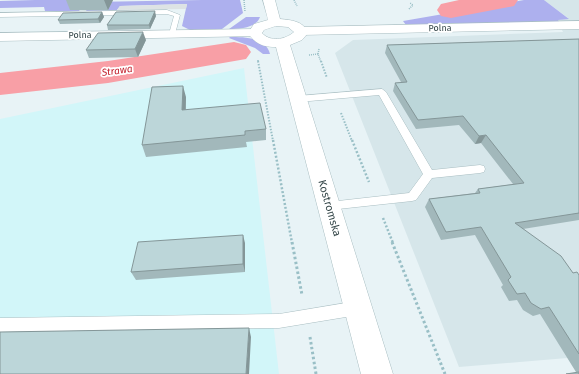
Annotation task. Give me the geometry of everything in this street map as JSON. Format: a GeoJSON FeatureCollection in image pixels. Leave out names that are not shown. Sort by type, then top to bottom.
{"type":"FeatureCollection","features":[{"type":"Feature","properties":{"kind":"street","name":"Kostromska"},"geometry":{"type":"LineString","coordinates":[[269,0],[286,32],[298,99],[377,374]]}},
{"type":"Feature","properties":{"kind":"street"},"geometry":{"type":"LineString","coordinates":[[261,25],[286,32],[263,40],[257,37],[255,32],[261,25]]}},
{"type":"Feature","properties":{"kind":"street","name":"Polna"},"geometry":{"type":"LineString","coordinates":[[286,32],[576,28]]}},
{"type":"Feature","properties":{"kind":"street","name":"Polna"},"geometry":{"type":"LineString","coordinates":[[0,37],[255,32]]}},
{"type":"Feature","properties":{"kind":"lane"},"geometry":{"type":"LineString","coordinates":[[0,15],[167,12],[177,15],[172,34]]}},
{"type":"Feature","properties":{"kind":"lane"},"geometry":{"type":"LineString","coordinates":[[298,99],[382,92],[429,174]]}},
{"type":"Feature","properties":{"kind":"lane"},"geometry":{"type":"LineString","coordinates":[[329,206],[412,197],[429,174],[480,168]]}},
{"type":"Feature","properties":{"kind":"lane"},"geometry":{"type":"LineString","coordinates":[[0,325],[279,321],[358,308]]}},
{"type":"Feature","properties":{"kind":"path"},"geometry":{"type":"LineString","coordinates":[[258,58],[316,374]]}},
{"type":"Feature","properties":{"kind":"shaded area"},"geometry":{"type":"Polygon","coordinates":[[[87,0],[79,11],[45,11],[44,7],[0,8],[0,1],[87,0]]]}},
{"type":"Feature","properties":{"kind":"shaded area"},"geometry":{"type":"Polygon","coordinates":[[[240,0],[243,13],[222,29],[190,30],[182,26],[187,4],[120,6],[117,10],[86,11],[92,2],[240,0]]]}},
{"type":"Feature","properties":{"kind":"shaded area"},"geometry":{"type":"Polygon","coordinates":[[[524,0],[544,0],[569,19],[558,20],[559,22],[406,25],[403,21],[524,0]]]}},
{"type":"Feature","properties":{"kind":"shaded area"},"geometry":{"type":"Polygon","coordinates":[[[544,0],[579,0],[579,357],[459,367],[335,53],[353,40],[563,32],[557,20],[568,18],[544,0]]]}},
{"type":"Feature","properties":{"kind":"shaded area"},"geometry":{"type":"Polygon","coordinates":[[[187,4],[186,9],[117,10],[120,6],[187,4]]]}},
{"type":"Feature","properties":{"kind":"shaded area"},"geometry":{"type":"Polygon","coordinates":[[[246,17],[260,17],[255,24],[251,26],[229,29],[246,17]]]}},
{"type":"Feature","properties":{"kind":"shaded area"},"geometry":{"type":"Polygon","coordinates":[[[241,37],[259,41],[268,48],[270,54],[263,54],[255,48],[229,38],[241,37]]]}},
{"type":"Feature","properties":{"kind":"shaded area"},"geometry":{"type":"Polygon","coordinates":[[[235,50],[237,53],[194,61],[190,55],[197,56],[235,50]]]}},
{"type":"Feature","properties":{"kind":"shaded area"},"geometry":{"type":"Polygon","coordinates":[[[244,68],[279,374],[0,374],[0,119],[244,68]]]}},
{"type":"Feature","properties":{"kind":"building"},"geometry":{"type":"Polygon","coordinates":[[[155,11],[149,25],[107,25],[116,12],[155,11]]]}},
{"type":"Feature","properties":{"kind":"building"},"geometry":{"type":"Polygon","coordinates":[[[102,12],[98,19],[58,20],[63,13],[102,12]]]}},
{"type":"Feature","properties":{"kind":"building"},"geometry":{"type":"Polygon","coordinates":[[[143,32],[135,49],[86,50],[98,33],[143,32]]]}},
{"type":"Feature","properties":{"kind":"building"},"geometry":{"type":"Polygon","coordinates":[[[579,39],[579,213],[515,223],[561,256],[573,273],[577,272],[579,275],[579,354],[549,307],[541,309],[531,303],[525,293],[517,294],[508,280],[511,277],[481,227],[446,232],[429,199],[480,193],[478,189],[524,183],[486,135],[479,136],[463,116],[418,120],[395,83],[407,82],[387,45],[579,39]]]}},
{"type":"Feature","properties":{"kind":"building"},"geometry":{"type":"Polygon","coordinates":[[[183,86],[182,110],[260,103],[266,129],[245,131],[245,135],[142,145],[152,87],[183,86]]]}},
{"type":"Feature","properties":{"kind":"building"},"geometry":{"type":"Polygon","coordinates":[[[243,235],[243,264],[131,272],[138,242],[243,235]]]}},
{"type":"Feature","properties":{"kind":"building"},"geometry":{"type":"Polygon","coordinates":[[[249,328],[246,374],[0,374],[0,332],[249,328]]]}},
{"type":"Feature","properties":{"kind":"building"},"geometry":{"type":"Polygon","coordinates":[[[579,372],[579,374],[566,374],[579,372]]]}},
{"type":"Feature","properties":{"kind":"waterway","name":"Strawa"},"geometry":{"type":"LineString","coordinates":[[451,10],[504,0]]}},
{"type":"Feature","properties":{"kind":"waterway","name":"Strawa"},"geometry":{"type":"LineString","coordinates":[[0,84],[108,72],[234,52]]}}]}
